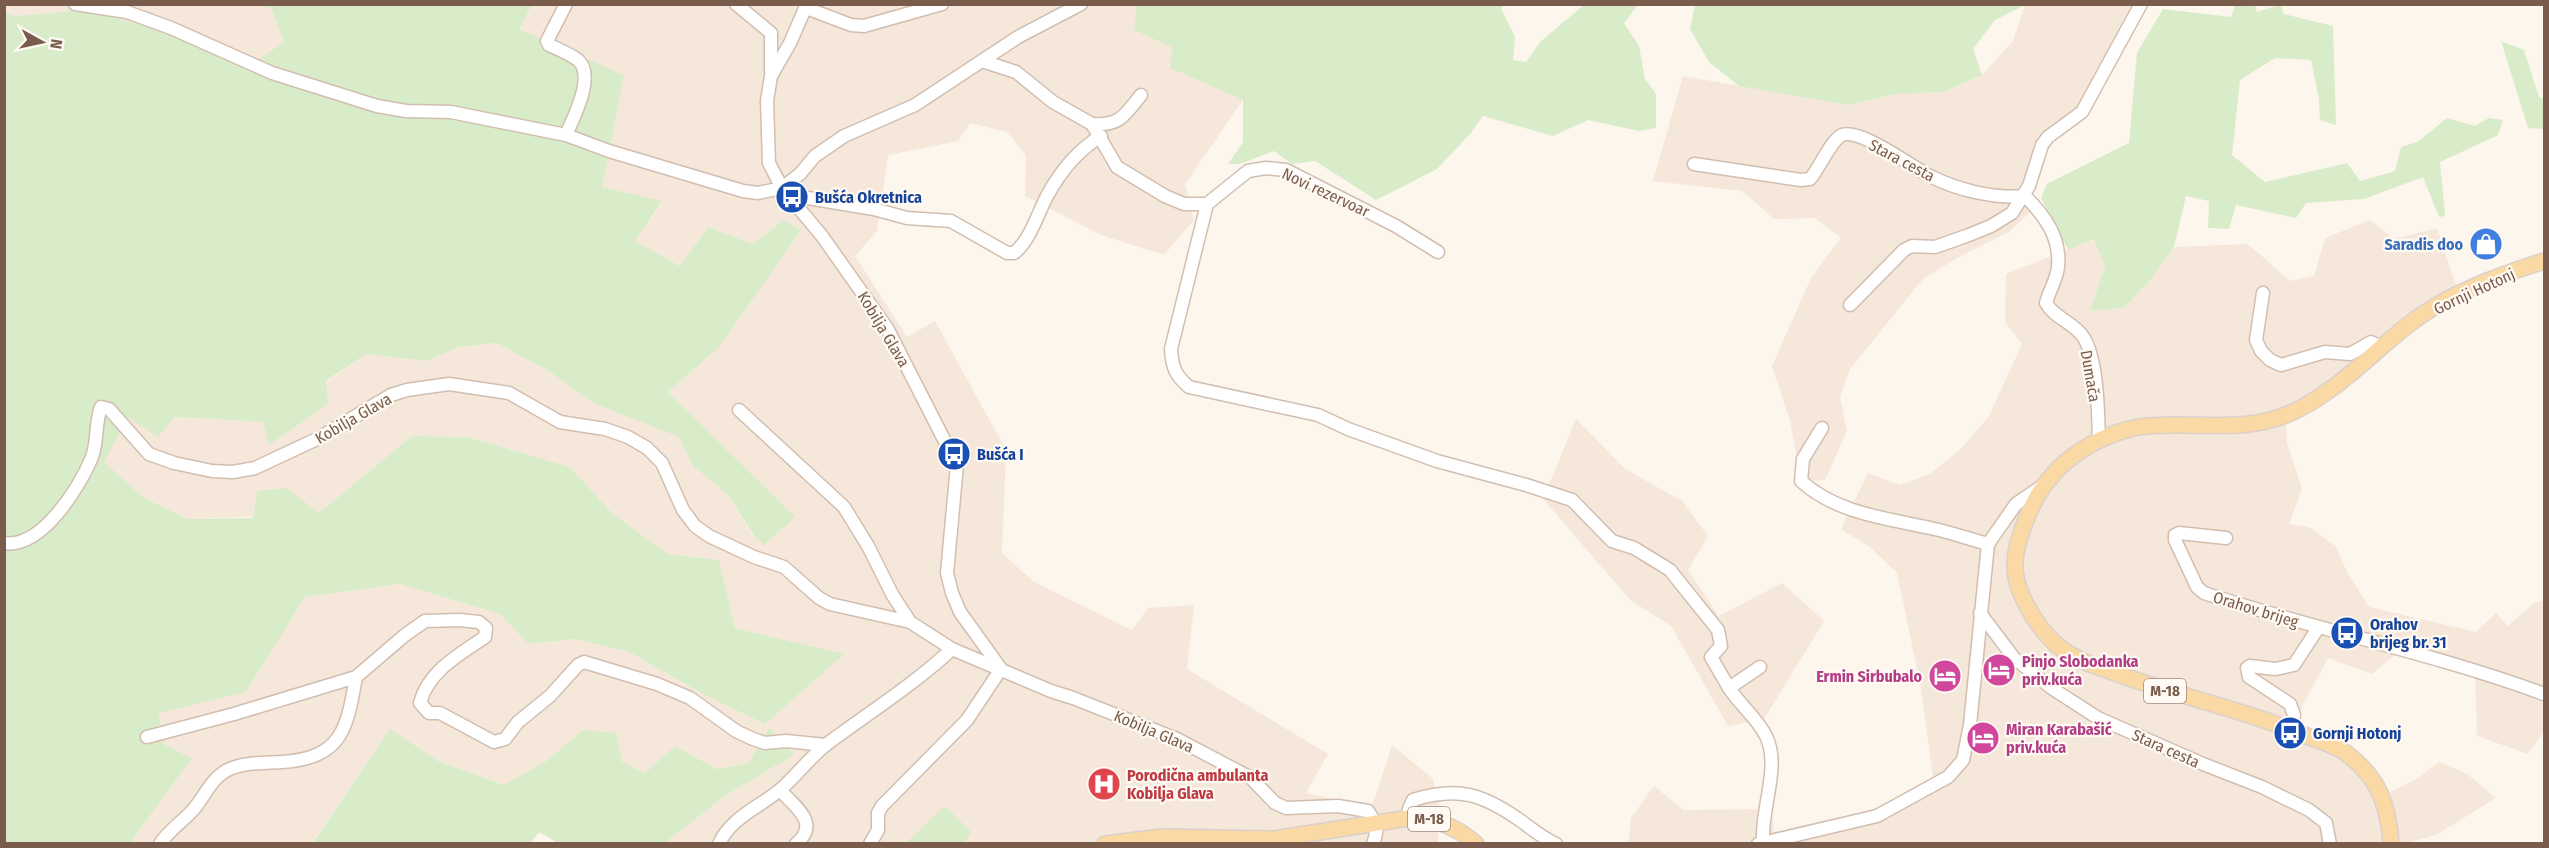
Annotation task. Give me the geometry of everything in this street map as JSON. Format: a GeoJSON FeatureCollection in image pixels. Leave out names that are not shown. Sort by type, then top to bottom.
{"type":"FeatureCollection","features":[{"type":"Feature","properties":{"kind":"main road","name":"Gornji Hotonj"},"geometry":{"type":"LineString","coordinates":[[2391,843],[2389,816],[2379,788],[2344,752],[2290,729],[2166,691],[2077,659],[2057,646],[2035,622],[2018,589],[2014,573],[2015,556],[2024,523],[2042,486],[2072,457],[2099,441],[2144,426],[2236,427],[2271,420],[2296,411],[2331,389],[2409,324],[2459,294],[2510,272],[2544,261]]}},
{"type":"Feature","properties":{"kind":"main road","name":"M-18"},"geometry":{"type":"LineString","coordinates":[[1105,843],[1161,837],[1274,838],[1427,818],[1465,834],[1476,843]]}},
{"type":"Feature","properties":{"kind":"street"},"geometry":{"type":"LineString","coordinates":[[75,4],[125,8],[272,73],[377,106],[406,111],[451,112],[566,135],[609,151],[742,191],[758,193],[782,188],[800,174],[815,156],[844,136],[915,105],[1018,37],[1081,4]]}},
{"type":"Feature","properties":{"kind":"street"},"geometry":{"type":"LineString","coordinates":[[566,4],[548,40],[549,45],[578,61],[584,71],[585,83],[566,135]]}},
{"type":"Feature","properties":{"kind":"street","name":"Kobilja Glava"},"geometry":{"type":"LineString","coordinates":[[736,4],[771,33],[771,76],[767,101],[769,163],[782,188],[822,236],[887,328],[957,465],[947,573],[960,612],[1001,669]]}},
{"type":"Feature","properties":{"kind":"street"},"geometry":{"type":"LineString","coordinates":[[771,76],[790,43],[807,6],[850,25],[864,26],[942,4]]}},
{"type":"Feature","properties":{"kind":"street"},"geometry":{"type":"LineString","coordinates":[[1850,305],[1904,250],[1912,246],[1935,246],[1980,231],[2012,213],[2025,196],[2042,145],[2048,137],[2082,112],[2141,4]]}},
{"type":"Feature","properties":{"kind":"street"},"geometry":{"type":"LineString","coordinates":[[982,61],[1016,72],[1053,102],[1092,123],[1107,125],[1124,117],[1141,95]]}},
{"type":"Feature","properties":{"kind":"street"},"geometry":{"type":"LineString","coordinates":[[1092,123],[1118,167],[1165,196],[1184,204],[1207,204],[1171,349],[1173,369],[1179,379],[1189,387],[1318,415],[1348,429],[1437,461],[1572,500],[1612,541],[1634,548],[1670,570],[1718,630],[1721,646],[1711,657],[1738,702],[1762,730],[1771,752],[1772,768],[1763,812],[1761,842],[1877,816],[1948,777],[1963,760],[1970,725],[1988,544],[2016,504],[2042,486]]}},
{"type":"Feature","properties":{"kind":"street","name":"Stara cesta"},"geometry":{"type":"LineString","coordinates":[[1694,164],[1801,180],[1810,179],[1834,142],[1840,136],[1847,135],[1875,143],[1933,178],[1962,188],[2002,196],[2025,196]]}},
{"type":"Feature","properties":{"kind":"street"},"geometry":{"type":"LineString","coordinates":[[792,201],[808,198],[873,209],[907,218],[951,221],[1007,253],[1014,253],[1057,181],[1076,156],[1101,136]]}},
{"type":"Feature","properties":{"kind":"street","name":"Novi rezervoar"},"geometry":{"type":"LineString","coordinates":[[1207,204],[1248,171],[1266,168],[1286,170],[1396,226],[1438,252]]}},
{"type":"Feature","properties":{"kind":"street","name":"Dumača"},"geometry":{"type":"LineString","coordinates":[[2025,196],[2045,217],[2054,234],[2058,267],[2046,303],[2084,338],[2094,371],[2099,441]]}},
{"type":"Feature","properties":{"kind":"street"},"geometry":{"type":"LineString","coordinates":[[2263,293],[2256,340],[2261,351],[2270,360],[2281,365],[2325,351],[2350,354],[2371,342],[2382,348]]}},
{"type":"Feature","properties":{"kind":"street","name":"Kobilja Glava"},"geometry":{"type":"LineString","coordinates":[[4,543],[27,540],[53,520],[64,507],[92,458],[101,407],[109,409],[149,454],[174,463],[212,471],[233,472],[255,468],[320,438],[391,395],[449,384],[509,393],[560,422],[605,429],[628,437],[647,448],[662,463],[683,510],[695,526],[709,537],[754,557],[784,567],[819,598],[830,604],[910,622],[952,649],[1052,692],[1177,739],[1251,778],[1281,806],[1355,808],[1368,811],[1376,823]]}},
{"type":"Feature","properties":{"kind":"street","name":"Kobilja Glava"},"geometry":{"type":"LineString","coordinates":[[739,410],[844,507],[910,622]]}},
{"type":"Feature","properties":{"kind":"street"},"geometry":{"type":"LineString","coordinates":[[1822,428],[1803,459],[1801,481],[1815,494],[1856,512],[1988,544]]}},
{"type":"Feature","properties":{"kind":"street","name":"Orahov brijeg"},"geometry":{"type":"LineString","coordinates":[[2226,538],[2179,533],[2175,535],[2175,540],[2198,587],[2204,593],[2500,678],[2544,694]]}},
{"type":"Feature","properties":{"kind":"street","name":"Stara cesta"},"geometry":{"type":"LineString","coordinates":[[1980,613],[2014,658],[2053,689],[2098,718],[2262,787],[2308,810],[2326,823],[2330,843]]}},
{"type":"Feature","properties":{"kind":"street"},"geometry":{"type":"LineString","coordinates":[[147,737],[234,714],[356,677],[425,621],[443,619],[478,622],[486,628],[484,636],[442,667],[422,695],[420,703],[429,712],[440,713],[494,742],[505,739],[532,708],[550,696],[578,665],[585,662],[657,684],[690,698],[736,731],[753,739],[765,743],[786,741],[825,746]]}},
{"type":"Feature","properties":{"kind":"street","name":"Orahov brijeg"},"geometry":{"type":"LineString","coordinates":[[2290,729],[2294,715],[2290,704],[2249,676],[2247,668],[2250,666],[2282,668],[2294,665],[2299,661],[2306,643],[2318,627]]}},
{"type":"Feature","properties":{"kind":"street"},"geometry":{"type":"LineString","coordinates":[[719,843],[727,829],[780,790],[825,746],[920,678],[952,649]]}},
{"type":"Feature","properties":{"kind":"street"},"geometry":{"type":"LineString","coordinates":[[1729,688],[1760,667]]}},
{"type":"Feature","properties":{"kind":"street"},"geometry":{"type":"LineString","coordinates":[[870,843],[878,830],[878,813],[882,806],[967,720],[1001,669]]}},
{"type":"Feature","properties":{"kind":"street"},"geometry":{"type":"LineString","coordinates":[[160,843],[194,810],[213,781],[230,769],[250,764],[304,759],[322,753],[333,745],[342,735],[352,703],[356,677]]}},
{"type":"Feature","properties":{"kind":"street"},"geometry":{"type":"LineString","coordinates":[[780,790],[807,821],[808,828],[803,838],[796,843]]}},
{"type":"Feature","properties":{"kind":"street"},"geometry":{"type":"LineString","coordinates":[[1409,819],[1408,809],[1413,800],[1435,793],[1465,793],[1489,801],[1556,843]]}},
{"type":"Feature","properties":{"kind":"street"},"geometry":{"type":"LineString","coordinates":[[1373,843],[1377,833],[1376,823]]}},
{"type":"Feature","properties":{"kind":"shaded area"},"geometry":{"type":"Polygon","coordinates":[[[4,5],[254,5],[271,8],[284,42],[246,69],[166,31],[82,10],[15,16],[5,12],[4,5]]]}},
{"type":"Feature","properties":{"kind":"shaded area"},"geometry":{"type":"Polygon","coordinates":[[[532,5],[1137,5],[1135,30],[1173,47],[1170,68],[1243,100],[1185,184],[1194,220],[1164,255],[1101,235],[1025,196],[1026,155],[1007,132],[970,123],[958,141],[888,155],[877,231],[855,256],[907,337],[935,321],[1006,450],[1002,553],[1034,582],[1132,630],[1148,608],[1194,605],[1187,669],[1328,754],[1306,793],[1372,807],[1392,745],[1433,779],[1439,802],[1438,843],[665,843],[726,795],[793,755],[769,728],[748,763],[717,769],[675,746],[645,773],[621,762],[583,730],[546,761],[504,785],[438,761],[390,730],[312,843],[130,843],[192,758],[164,744],[159,712],[246,692],[304,597],[400,584],[500,614],[528,644],[576,639],[629,652],[705,695],[843,654],[735,628],[719,560],[668,554],[612,513],[570,467],[467,437],[412,436],[319,514],[188,519],[144,498],[103,462],[128,417],[263,422],[269,445],[326,382],[366,354],[426,361],[459,347],[497,343],[547,370],[595,404],[679,437],[693,466],[728,495],[753,536],[794,517],[668,392],[719,347],[784,220],[752,244],[708,227],[680,266],[635,241],[662,202],[602,187],[623,75],[519,29],[532,5]]]}},
{"type":"Feature","properties":{"kind":"shaded area"},"geometry":{"type":"Polygon","coordinates":[[[2025,5],[2141,5],[2082,112],[2048,137],[2025,196],[2036,207],[2009,232],[1957,258],[1923,279],[1850,369],[1840,397],[1847,431],[1825,480],[1801,481],[1790,421],[1772,366],[1811,278],[1841,238],[1815,218],[1774,219],[1742,191],[1653,181],[1683,76],[1849,105],[1896,94],[1943,92],[1982,75],[2013,41],[2025,5]]]}},
{"type":"Feature","properties":{"kind":"shaded area"},"geometry":{"type":"Polygon","coordinates":[[[2370,220],[2394,239],[2437,228],[2459,294],[2286,414],[2287,443],[2302,489],[2289,524],[2309,527],[2336,546],[2346,570],[2369,607],[2476,632],[2496,613],[2508,626],[2534,603],[2544,600],[2544,731],[2528,754],[2477,736],[2475,671],[2401,650],[2372,674],[2328,658],[2290,729],[2344,751],[2382,796],[2418,778],[2439,762],[2467,774],[2496,798],[2436,835],[2406,843],[1628,844],[1631,818],[1654,786],[1683,810],[1772,809],[1774,838],[1857,822],[1934,785],[1921,688],[1897,573],[1870,547],[1841,529],[1868,473],[1900,485],[1930,474],[1963,447],[1989,416],[2022,344],[2005,322],[2006,274],[2095,239],[2105,266],[2090,311],[2122,308],[2148,283],[2174,247],[2248,244],[2290,281],[2314,276],[2325,238],[2370,220]]]}},
{"type":"Feature","properties":{"kind":"shaded area"},"geometry":{"type":"Polygon","coordinates":[[[1576,419],[1625,469],[1682,501],[1708,536],[1688,570],[1719,616],[1782,583],[1824,621],[1764,719],[1728,726],[1671,626],[1630,600],[1543,499],[1576,419]]]}},
{"type":"Feature","properties":{"kind":"green space"},"geometry":{"type":"Polygon","coordinates":[[[1695,4],[2025,5],[1995,20],[1973,49],[1982,75],[1943,92],[1896,94],[1849,105],[1739,86],[1709,62],[1690,29],[1695,4]]]}},
{"type":"Feature","properties":{"kind":"green space"},"geometry":{"type":"Polygon","coordinates":[[[254,5],[532,5],[519,29],[624,75],[602,187],[662,201],[635,241],[680,266],[708,227],[752,244],[784,220],[801,230],[719,347],[668,392],[795,517],[764,545],[754,536],[728,495],[693,466],[679,437],[595,404],[547,370],[497,343],[459,347],[426,361],[366,354],[326,381],[328,404],[269,445],[263,422],[175,417],[158,437],[128,417],[104,462],[144,498],[188,519],[253,518],[257,491],[286,488],[319,513],[412,436],[467,437],[570,467],[612,513],[668,554],[719,560],[735,628],[844,654],[765,724],[705,695],[629,652],[576,639],[528,644],[500,614],[400,584],[305,597],[246,692],[159,713],[164,744],[192,758],[130,843],[5,843],[4,12],[15,16],[82,10],[166,31],[246,68],[284,42],[271,8],[254,5]]]}},
{"type":"Feature","properties":{"kind":"green space"},"geometry":{"type":"Polygon","coordinates":[[[1137,5],[1503,5],[1501,9],[1515,37],[1513,60],[1526,62],[1540,42],[1584,5],[1638,5],[1624,23],[1639,46],[1645,79],[1656,94],[1656,128],[1639,131],[1588,120],[1553,136],[1483,116],[1470,134],[1437,169],[1376,200],[1315,161],[1292,164],[1274,151],[1240,164],[1228,164],[1243,142],[1243,100],[1170,68],[1172,47],[1134,30],[1137,5]]]}},
{"type":"Feature","properties":{"kind":"green space"},"geometry":{"type":"Polygon","coordinates":[[[2235,5],[2255,5],[2257,12],[2280,5],[2284,14],[2333,26],[2336,125],[2320,120],[2319,99],[2311,60],[2275,58],[2240,80],[2232,155],[2265,182],[2347,163],[2360,181],[2395,171],[2401,147],[2419,141],[2447,118],[2475,126],[2489,118],[2503,120],[2498,135],[2440,162],[2445,216],[2439,217],[2423,177],[2364,199],[2306,203],[2296,218],[2236,205],[2229,229],[2208,228],[2209,201],[2186,196],[2174,247],[2148,283],[2123,308],[2090,311],[2105,266],[2094,239],[2068,250],[2041,198],[2047,184],[2129,143],[2137,53],[2163,9],[2231,17],[2235,5]]]}},
{"type":"Feature","properties":{"kind":"green space"},"geometry":{"type":"Polygon","coordinates":[[[2501,41],[2524,50],[2539,97],[2544,99],[2544,129],[2528,128],[2501,41]]]}},
{"type":"Feature","properties":{"kind":"green space"},"geometry":{"type":"Polygon","coordinates":[[[769,728],[794,755],[726,795],[665,843],[558,843],[539,832],[531,843],[312,844],[390,729],[438,761],[504,785],[546,761],[583,730],[616,733],[622,762],[645,773],[675,746],[717,769],[748,763],[769,728]]]}},
{"type":"Feature","properties":{"kind":"green space"},"geometry":{"type":"Polygon","coordinates":[[[945,806],[971,832],[964,843],[906,843],[945,806]]]}},
{"type":"Feature","properties":{"kind":"place","name":"Bušća Okretnica"},"geometry":{"type":"Point","coordinates":[792,197]}},
{"type":"Feature","properties":{"kind":"place","name":"Saradis doo"},"geometry":{"type":"Point","coordinates":[2486,244]}},
{"type":"Feature","properties":{"kind":"place","name":"Bušća I"},"geometry":{"type":"Point","coordinates":[954,454]}},
{"type":"Feature","properties":{"kind":"place","name":"Orahov brijeg br. 31"},"geometry":{"type":"Point","coordinates":[2347,633]}},
{"type":"Feature","properties":{"kind":"place","name":"Pinjo Slobodanka priv.kuća"},"geometry":{"type":"Point","coordinates":[1999,670]}},
{"type":"Feature","properties":{"kind":"place","name":"Ermin Sirbubalo"},"geometry":{"type":"Point","coordinates":[1945,676]}},
{"type":"Feature","properties":{"kind":"place","name":"Gornji Hotonj"},"geometry":{"type":"Point","coordinates":[2290,733]}},
{"type":"Feature","properties":{"kind":"place","name":"Miran Karabašić priv.kuća"},"geometry":{"type":"Point","coordinates":[1983,738]}},
{"type":"Feature","properties":{"kind":"place","name":"Porodična ambulanta Kobilja Glava"},"geometry":{"type":"Point","coordinates":[1104,784]}}]}
